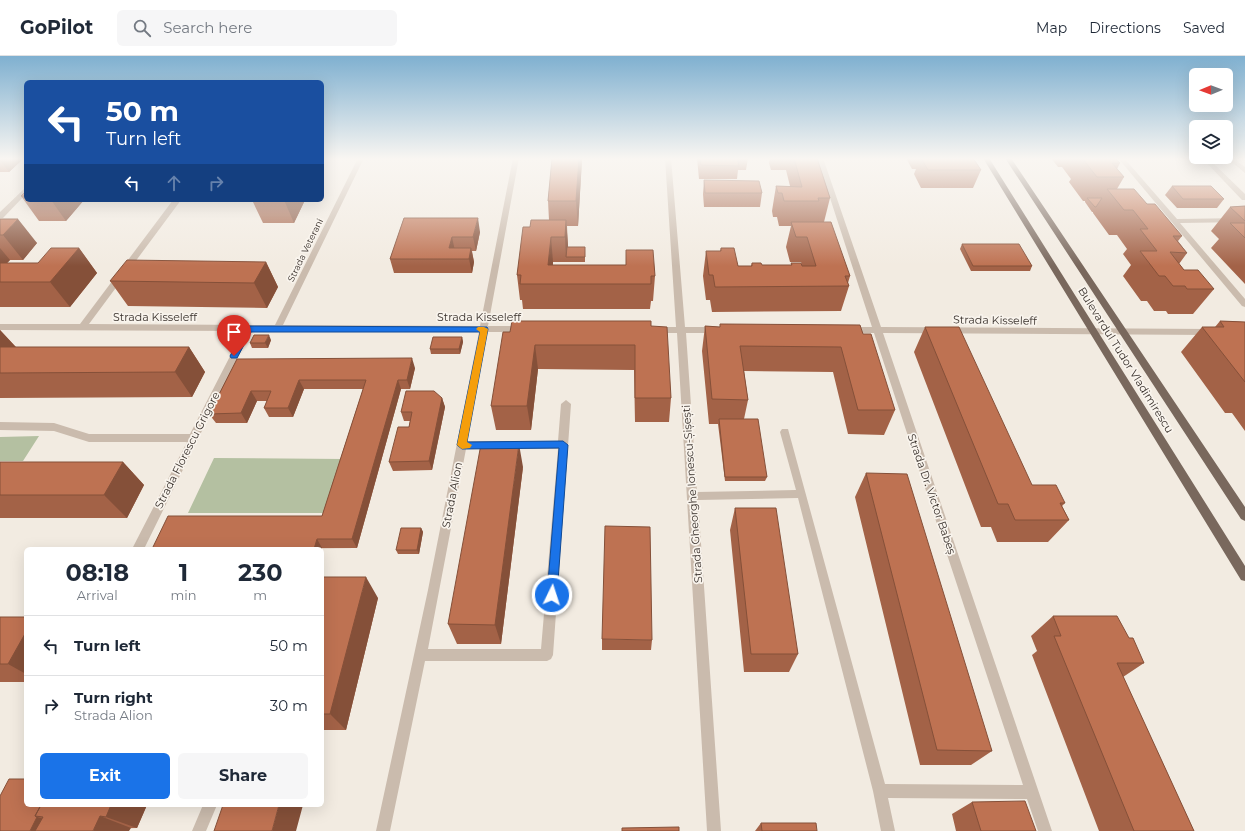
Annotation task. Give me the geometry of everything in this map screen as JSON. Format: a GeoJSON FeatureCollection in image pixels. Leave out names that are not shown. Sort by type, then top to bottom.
{"type":"FeatureCollection","features":[{"type":"Feature","properties":{"kind":"main road","name":"Bulevardul Tudor Vladimirescu"},"geometry":{"type":"LineString","coordinates":[[1008,194],[1245,576]]}},
{"type":"Feature","properties":{"kind":"main road","name":"Bulevardul Tudor Vladimirescu"},"geometry":{"type":"LineString","coordinates":[[1032,194],[1245,516]]}},
{"type":"Feature","properties":{"kind":"street"},"geometry":{"type":"LineString","coordinates":[[0,216],[22,194]]}},
{"type":"Feature","properties":{"kind":"street","name":"Strada Veterani"},"geometry":{"type":"LineString","coordinates":[[277,329],[344,194]]}},
{"type":"Feature","properties":{"kind":"street","name":"Strada Alion"},"geometry":{"type":"LineString","coordinates":[[383,831],[462,445],[509,194]]}},
{"type":"Feature","properties":{"kind":"street","name":"Strada Gheorghe Ionescu-Șișești"},"geometry":{"type":"LineString","coordinates":[[671,194],[714,831]]}},
{"type":"Feature","properties":{"kind":"street","name":"Strada Dr. Victor Babeș"},"geometry":{"type":"LineString","coordinates":[[832,194],[1045,831]]}},
{"type":"Feature","properties":{"kind":"street"},"geometry":{"type":"LineString","coordinates":[[1152,194],[1245,304]]}},
{"type":"Feature","properties":{"kind":"street"},"geometry":{"type":"LineString","coordinates":[[82,328],[176,202]]}},
{"type":"Feature","properties":{"kind":"street"},"geometry":{"type":"LineString","coordinates":[[1174,220],[1245,220]]}},
{"type":"Feature","properties":{"kind":"street","name":"Strada Kisseleff"},"geometry":{"type":"LineString","coordinates":[[0,327],[532,330]]}},
{"type":"Feature","properties":{"kind":"street","name":"Strada Florescu Grigore"},"geometry":{"type":"LineString","coordinates":[[139,547],[192,438],[248,329]]}},
{"type":"Feature","properties":{"kind":"street"},"geometry":{"type":"LineString","coordinates":[[642,330],[728,330]]}},
{"type":"Feature","properties":{"kind":"street","name":"Strada Kisseleff"},"geometry":{"type":"LineString","coordinates":[[838,330],[1125,333],[1216,332]]}},
{"type":"Feature","properties":{"kind":"street"},"geometry":{"type":"LineString","coordinates":[[420,655],[548,656],[566,404]]}},
{"type":"Feature","properties":{"kind":"street"},"geometry":{"type":"LineString","coordinates":[[0,426],[54,427],[89,438],[192,438]]}},
{"type":"Feature","properties":{"kind":"street"},"geometry":{"type":"LineString","coordinates":[[785,432],[880,792],[888,831]]}},
{"type":"Feature","properties":{"kind":"street"},"geometry":{"type":"LineString","coordinates":[[462,445],[563,445]]}},
{"type":"Feature","properties":{"kind":"street"},"geometry":{"type":"LineString","coordinates":[[692,496],[802,494]]}},
{"type":"Feature","properties":{"kind":"street"},"geometry":{"type":"LineString","coordinates":[[880,792],[1032,792]]}},
{"type":"Feature","properties":{"kind":"street"},"geometry":{"type":"LineString","coordinates":[[199,831],[209,807]]}},
{"type":"Feature","properties":{"kind":"green space"},"geometry":{"type":"Polygon","coordinates":[[[39,436],[23,461],[0,461],[0,437],[39,436]]]}},
{"type":"Feature","properties":{"kind":"green space"},"geometry":{"type":"Polygon","coordinates":[[[214,458],[343,459],[325,513],[188,513],[214,458]]]}},
{"type":"Feature","properties":{"kind":"building"},"geometry":{"type":"Polygon","coordinates":[[[549,194],[576,194],[576,201],[548,201],[549,194]]]}},
{"type":"Feature","properties":{"kind":"building"},"geometry":{"type":"Polygon","coordinates":[[[782,194],[829,194],[830,198],[818,198],[819,201],[784,201],[782,194]]]}},
{"type":"Feature","properties":{"kind":"building"},"geometry":{"type":"Polygon","coordinates":[[[1111,194],[1138,194],[1147,204],[1155,204],[1182,236],[1173,236],[1187,253],[1170,252],[1184,270],[1198,270],[1214,289],[1187,289],[1185,286],[1173,286],[1165,276],[1159,276],[1140,251],[1157,251],[1140,229],[1148,229],[1133,210],[1124,210],[1111,194]]]}},
{"type":"Feature","properties":{"kind":"building"},"geometry":{"type":"Polygon","coordinates":[[[1179,194],[1219,194],[1224,199],[1183,199],[1179,194]]]}},
{"type":"Feature","properties":{"kind":"building"},"geometry":{"type":"Polygon","coordinates":[[[1087,198],[1102,198],[1095,207],[1087,198]]]}},
{"type":"Feature","properties":{"kind":"building"},"geometry":{"type":"Polygon","coordinates":[[[1245,206],[1245,221],[1230,207],[1245,206]]]}},
{"type":"Feature","properties":{"kind":"building"},"geometry":{"type":"Polygon","coordinates":[[[404,218],[478,218],[473,237],[452,237],[449,248],[471,248],[469,259],[390,259],[404,218]]]}},
{"type":"Feature","properties":{"kind":"building"},"geometry":{"type":"Polygon","coordinates":[[[0,219],[18,219],[3,235],[0,235],[0,219]]]}},
{"type":"Feature","properties":{"kind":"building"},"geometry":{"type":"Polygon","coordinates":[[[531,220],[566,220],[565,237],[551,237],[548,265],[626,265],[626,250],[653,250],[655,276],[651,276],[651,284],[520,284],[521,275],[517,275],[523,227],[530,227],[531,220]]]}},
{"type":"Feature","properties":{"kind":"building"},"geometry":{"type":"Polygon","coordinates":[[[791,222],[831,222],[850,276],[845,276],[849,286],[715,287],[713,275],[709,275],[706,251],[721,251],[721,248],[734,248],[738,266],[752,266],[752,263],[761,263],[762,265],[792,265],[791,263],[801,263],[802,266],[816,266],[807,237],[796,237],[791,222]]]}},
{"type":"Feature","properties":{"kind":"building"},"geometry":{"type":"Polygon","coordinates":[[[1230,223],[1245,223],[1245,238],[1230,223]]]}},
{"type":"Feature","properties":{"kind":"building"},"geometry":{"type":"Polygon","coordinates":[[[962,244],[1019,244],[1032,266],[973,266],[962,244]]]}},
{"type":"Feature","properties":{"kind":"building"},"geometry":{"type":"Polygon","coordinates":[[[567,247],[585,247],[585,257],[566,257],[567,247]]]}},
{"type":"Feature","properties":{"kind":"building"},"geometry":{"type":"Polygon","coordinates":[[[51,248],[79,248],[50,282],[0,282],[0,263],[38,263],[51,248]]]}},
{"type":"Feature","properties":{"kind":"building"},"geometry":{"type":"Polygon","coordinates":[[[127,260],[266,262],[254,283],[110,281],[127,260]]]}},
{"type":"Feature","properties":{"kind":"building"},"geometry":{"type":"Polygon","coordinates":[[[512,321],[651,321],[651,326],[667,327],[671,398],[635,398],[635,345],[535,345],[527,406],[491,406],[503,332],[510,332],[512,321]]]}},
{"type":"Feature","properties":{"kind":"building"},"geometry":{"type":"Polygon","coordinates":[[[1220,321],[1245,322],[1245,382],[1202,327],[1224,327],[1220,321]]]}},
{"type":"Feature","properties":{"kind":"building"},"geometry":{"type":"Polygon","coordinates":[[[720,324],[860,325],[863,334],[871,334],[895,410],[858,410],[841,347],[740,346],[748,400],[712,399],[705,326],[720,327],[720,324]]]}},
{"type":"Feature","properties":{"kind":"building"},"geometry":{"type":"Polygon","coordinates":[[[925,327],[959,327],[1032,485],[1056,485],[1065,503],[1060,503],[1069,520],[1015,520],[1008,504],[998,504],[925,327]]]}},
{"type":"Feature","properties":{"kind":"building"},"geometry":{"type":"Polygon","coordinates":[[[254,335],[269,335],[265,343],[250,343],[254,335]]]}},
{"type":"Feature","properties":{"kind":"building"},"geometry":{"type":"Polygon","coordinates":[[[433,337],[462,337],[459,349],[430,349],[433,337]]]}},
{"type":"Feature","properties":{"kind":"building"},"geometry":{"type":"Polygon","coordinates":[[[0,347],[189,347],[175,372],[0,373],[0,347]]]}},
{"type":"Feature","properties":{"kind":"building"},"geometry":{"type":"Polygon","coordinates":[[[412,358],[407,380],[398,380],[352,539],[317,539],[315,547],[153,547],[168,516],[322,516],[366,380],[299,380],[288,408],[264,408],[271,391],[251,391],[241,413],[209,414],[237,359],[412,358]]]}},
{"type":"Feature","properties":{"kind":"building"},"geometry":{"type":"Polygon","coordinates":[[[406,391],[434,391],[442,398],[429,461],[389,462],[398,427],[409,427],[412,412],[401,412],[406,391]]]}},
{"type":"Feature","properties":{"kind":"building"},"geometry":{"type":"Polygon","coordinates":[[[719,419],[758,419],[767,477],[725,477],[719,419]]]}},
{"type":"Feature","properties":{"kind":"building"},"geometry":{"type":"Polygon","coordinates":[[[481,444],[519,444],[495,625],[448,624],[481,444]]]}},
{"type":"Feature","properties":{"kind":"building"},"geometry":{"type":"Polygon","coordinates":[[[0,462],[123,462],[104,495],[0,495],[0,462]]]}},
{"type":"Feature","properties":{"kind":"building"},"geometry":{"type":"Polygon","coordinates":[[[866,473],[907,474],[992,751],[937,750],[866,473]]]}},
{"type":"Feature","properties":{"kind":"building"},"geometry":{"type":"Polygon","coordinates":[[[735,508],[776,508],[798,654],[751,654],[735,508]]]}},
{"type":"Feature","properties":{"kind":"building"},"geometry":{"type":"Polygon","coordinates":[[[605,526],[650,527],[652,640],[602,639],[605,526]]]}},
{"type":"Feature","properties":{"kind":"building"},"geometry":{"type":"Polygon","coordinates":[[[401,528],[421,528],[417,550],[396,550],[401,528]]]}},
{"type":"Feature","properties":{"kind":"building"},"geometry":{"type":"Polygon","coordinates":[[[324,577],[366,577],[330,714],[324,714],[324,577]]]}},
{"type":"Feature","properties":{"kind":"building"},"geometry":{"type":"Polygon","coordinates":[[[1053,616],[1117,616],[1129,638],[1133,638],[1144,663],[1117,663],[1194,831],[1134,831],[1054,636],[1061,636],[1053,616]]]}},
{"type":"Feature","properties":{"kind":"building"},"geometry":{"type":"Polygon","coordinates":[[[0,617],[24,617],[24,636],[8,664],[0,664],[0,617]]]}},
{"type":"Feature","properties":{"kind":"building"},"geometry":{"type":"Polygon","coordinates":[[[9,779],[24,779],[24,807],[40,807],[30,831],[0,831],[0,796],[9,779]]]}},
{"type":"Feature","properties":{"kind":"building"},"geometry":{"type":"Polygon","coordinates":[[[1025,801],[1036,831],[981,831],[972,802],[1025,801]]]}},
{"type":"Feature","properties":{"kind":"building"},"geometry":{"type":"Polygon","coordinates":[[[40,807],[110,807],[106,817],[100,816],[93,831],[35,831],[43,817],[35,816],[40,807]]]}},
{"type":"Feature","properties":{"kind":"building"},"geometry":{"type":"Polygon","coordinates":[[[222,807],[278,807],[272,831],[214,831],[222,807]]]}},
{"type":"Feature","properties":{"kind":"building"},"geometry":{"type":"Polygon","coordinates":[[[761,823],[816,823],[817,831],[762,831],[761,823]]]}},
{"type":"Feature","properties":{"kind":"building"},"geometry":{"type":"Polygon","coordinates":[[[679,827],[679,831],[622,831],[622,828],[679,827]]]}},
{"type":"Feature","properties":{"kind":"slow traffic"},"geometry":{"type":"LineString","coordinates":[[467,445],[462,445],[484,329],[480,329]]}},
{"type":"Feature","properties":{"kind":"route"},"geometry":{"type":"LineString","coordinates":[[234,356],[248,329],[484,329],[462,445],[563,445],[552,595]]}}]}
